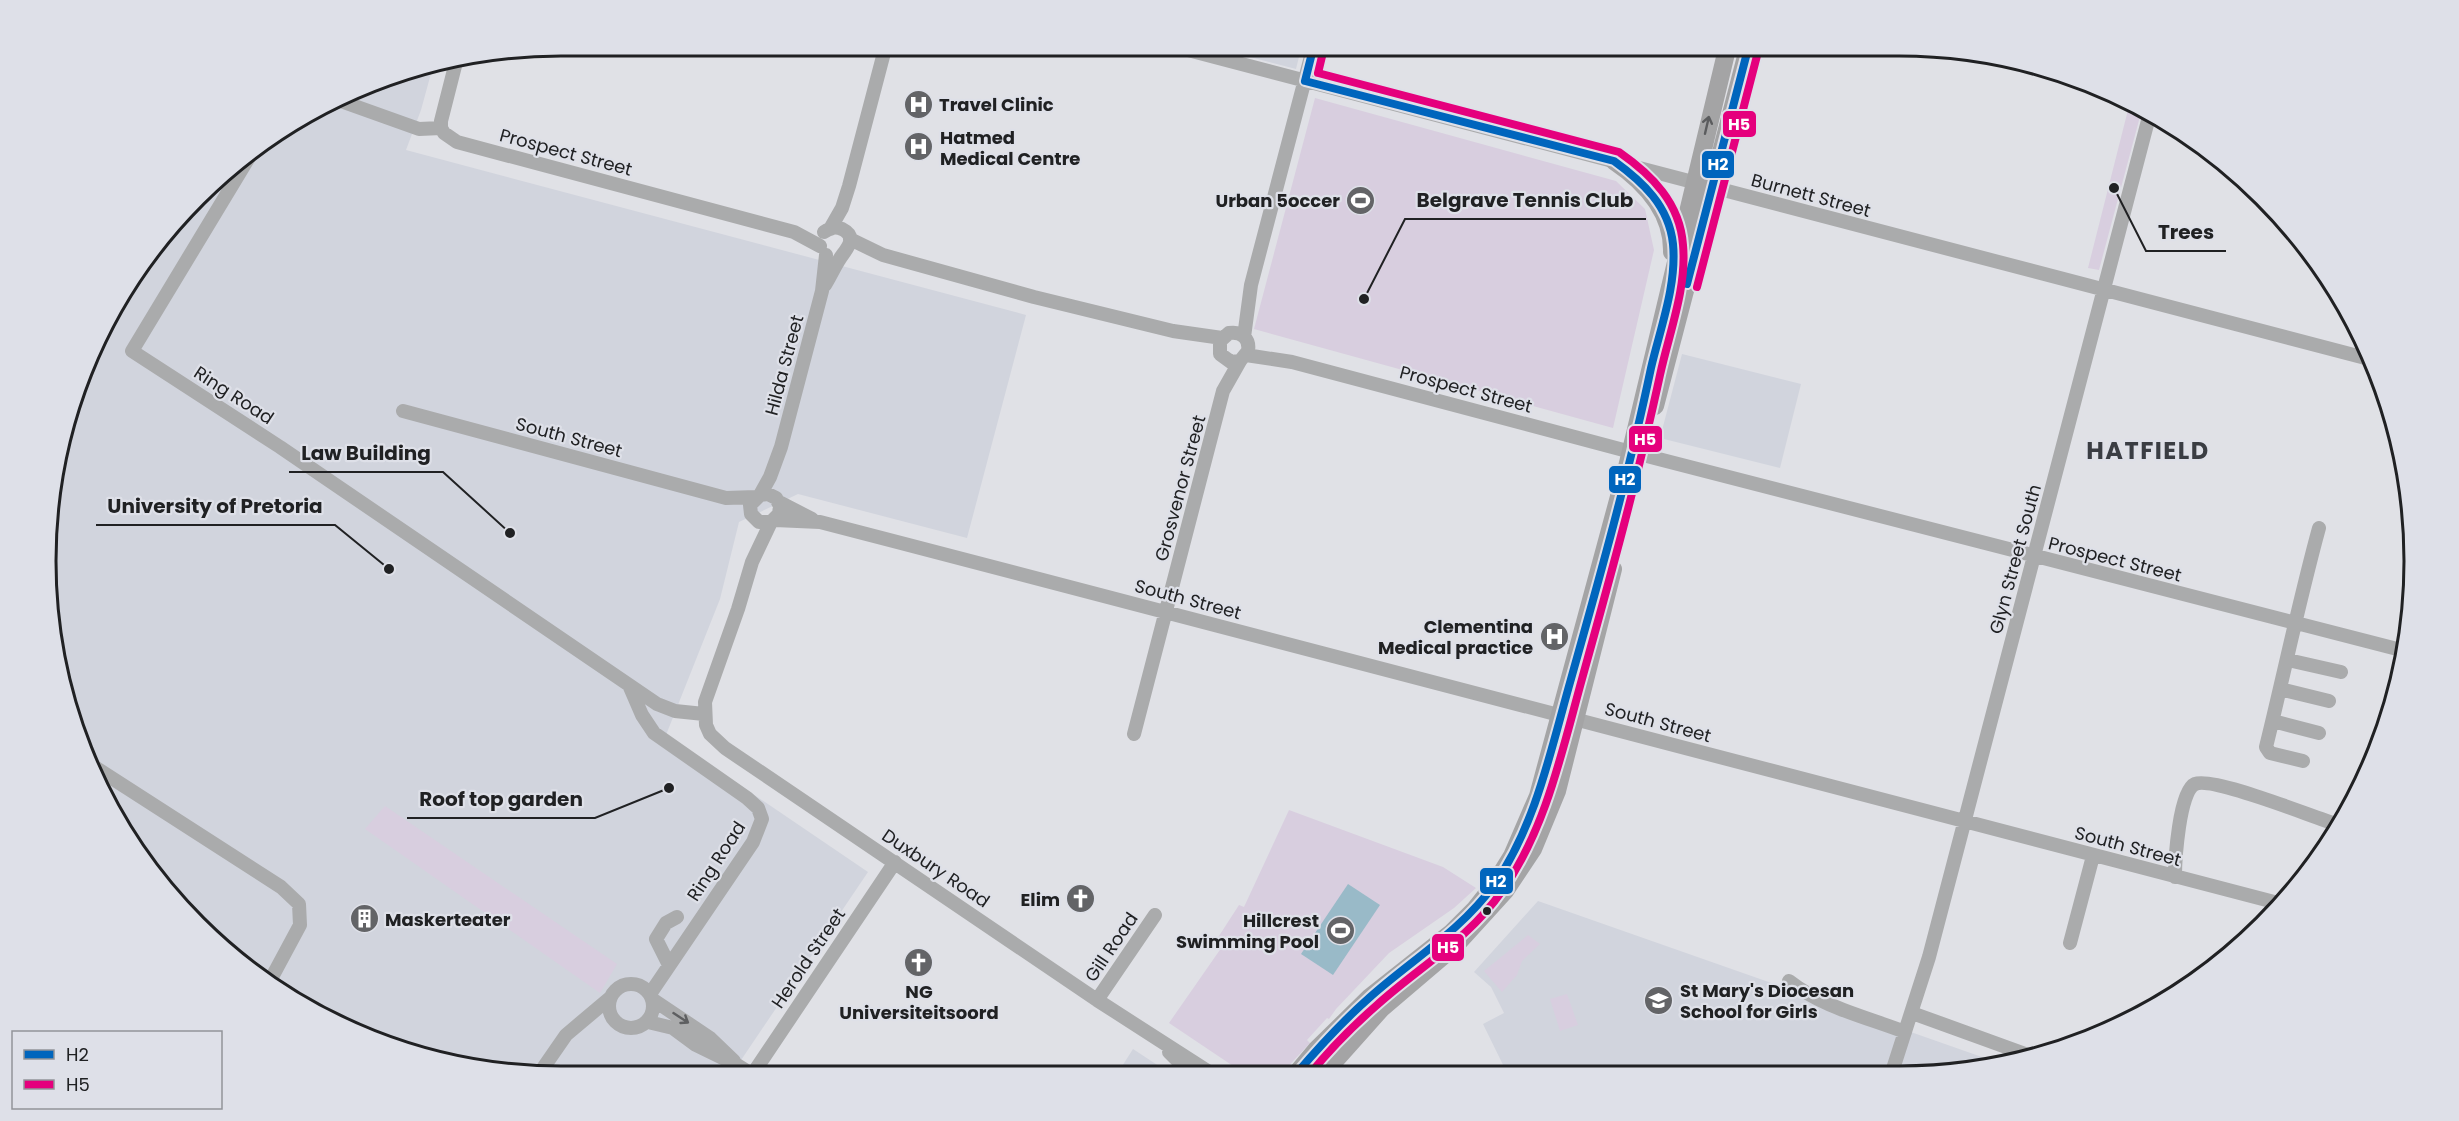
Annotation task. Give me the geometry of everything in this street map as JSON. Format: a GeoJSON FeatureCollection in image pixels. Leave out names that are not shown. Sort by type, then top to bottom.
{"type":"FeatureCollection","features":[{"type":"Feature","properties":{"kind":"main road"},"geometry":{"type":"LineString","coordinates":[[1331,1066],[1381,1009],[1455,946],[1514,881],[1533,849],[1550,812],[1569,717],[1703,184],[1726,56]]}},
{"type":"Feature","properties":{"kind":"main road"},"geometry":{"type":"LineString","coordinates":[[1637,453],[1671,280],[1745,56]]}},
{"type":"Feature","properties":{"kind":"main road"},"geometry":{"type":"LineString","coordinates":[[1614,161],[1643,184],[1665,213],[1671,236],[1671,280]]}},
{"type":"Feature","properties":{"kind":"main road"},"geometry":{"type":"LineString","coordinates":[[1303,1066],[1370,997],[1451,933],[1494,885],[1515,851],[1532,815],[1569,717]]}},
{"type":"Feature","properties":{"kind":"street","name":"Hilda Street"},"geometry":{"type":"LineString","coordinates":[[828,230],[842,208],[849,186],[883,56]]}},
{"type":"Feature","properties":{"kind":"street","name":"Burnett Street"},"geometry":{"type":"LineString","coordinates":[[1211,56],[2360,357]]}},
{"type":"Feature","properties":{"kind":"street","name":"Grosvenor Street"},"geometry":{"type":"LineString","coordinates":[[1134,734],[1223,391],[1245,349],[1251,285],[1311,56]]}},
{"type":"Feature","properties":{"kind":"street"},"geometry":{"type":"LineString","coordinates":[[347,103],[419,129],[441,128],[455,67]]}},
{"type":"Feature","properties":{"kind":"street","name":"Glyn Street South"},"geometry":{"type":"LineString","coordinates":[[1894,1066],[1912,1014],[2148,121]]}},
{"type":"Feature","properties":{"kind":"street","name":"Prospect Street"},"geometry":{"type":"LineString","coordinates":[[441,128],[444,134],[457,142],[794,232],[823,250]]}},
{"type":"Feature","properties":{"kind":"street","name":"Ring Road"},"geometry":{"type":"LineString","coordinates":[[242,170],[132,351],[288,453],[629,685],[666,708],[685,713],[704,714]]}},
{"type":"Feature","properties":{"kind":"street","name":"Hilda Street"},"geometry":{"type":"LineString","coordinates":[[758,496],[770,477],[781,447],[822,291],[846,245],[849,186]]}},
{"type":"Feature","properties":{"kind":"street"},"geometry":{"type":"LineString","coordinates":[[846,245],[833,258],[823,250],[821,238],[828,230],[838,228],[846,245],[1041,299],[1173,331],[1197,340],[1231,362],[1245,349],[1237,333],[1226,335],[1173,331]]}},
{"type":"Feature","properties":{"kind":"street","name":"Prospect Street"},"geometry":{"type":"LineString","coordinates":[[794,232],[828,230]]}},
{"type":"Feature","properties":{"kind":"street","name":"Hilda Street"},"geometry":{"type":"LineString","coordinates":[[822,291],[823,250]]}},
{"type":"Feature","properties":{"kind":"street","name":"Grosvenor Street"},"geometry":{"type":"LineString","coordinates":[[1226,335],[1251,285]]}},
{"type":"Feature","properties":{"kind":"street"},"geometry":{"type":"LineString","coordinates":[[1222,356],[1219,345],[1226,335]]}},
{"type":"Feature","properties":{"kind":"street","name":"Prospect Street"},"geometry":{"type":"LineString","coordinates":[[1245,349],[2034,557],[2396,649]]}},
{"type":"Feature","properties":{"kind":"street","name":"Grosvenor Street"},"geometry":{"type":"LineString","coordinates":[[1222,356],[1223,391]]}},
{"type":"Feature","properties":{"kind":"street","name":"South Street"},"geometry":{"type":"LineString","coordinates":[[403,411],[726,498],[758,496]]}},
{"type":"Feature","properties":{"kind":"street","name":"Hilda Street"},"geometry":{"type":"LineString","coordinates":[[777,500],[781,447]]}},
{"type":"Feature","properties":{"kind":"street"},"geometry":{"type":"LineString","coordinates":[[704,714],[710,684],[738,609],[752,562],[779,514],[777,500],[768,494],[758,496],[750,505],[753,517],[752,562]]}},
{"type":"Feature","properties":{"kind":"street","name":"South Street"},"geometry":{"type":"LineString","coordinates":[[726,498],[753,517]]}},
{"type":"Feature","properties":{"kind":"street","name":"South Street"},"geometry":{"type":"LineString","coordinates":[[777,500],[819,522],[2271,901]]}},
{"type":"Feature","properties":{"kind":"street"},"geometry":{"type":"LineString","coordinates":[[753,517],[763,523],[773,521]]}},
{"type":"Feature","properties":{"kind":"street","name":"South Street"},"geometry":{"type":"LineString","coordinates":[[773,521],[819,522]]}},
{"type":"Feature","properties":{"kind":"street"},"geometry":{"type":"LineString","coordinates":[[2303,762],[2268,750],[2266,747],[2319,528]]}},
{"type":"Feature","properties":{"kind":"street"},"geometry":{"type":"LineString","coordinates":[[2288,660],[2341,672]]}},
{"type":"Feature","properties":{"kind":"street","name":"Ring Road"},"geometry":{"type":"LineString","coordinates":[[629,685],[642,715],[654,733],[747,798],[762,814],[761,825],[753,842],[669,965],[651,996]]}},
{"type":"Feature","properties":{"kind":"street"},"geometry":{"type":"LineString","coordinates":[[2280,689],[2329,701]]}},
{"type":"Feature","properties":{"kind":"street","name":"Duxbury Road"},"geometry":{"type":"LineString","coordinates":[[704,714],[710,734],[725,748],[1097,1000],[1199,1066]]}},
{"type":"Feature","properties":{"kind":"street"},"geometry":{"type":"LineString","coordinates":[[2273,721],[2319,733]]}},
{"type":"Feature","properties":{"kind":"street"},"geometry":{"type":"LineString","coordinates":[[102,772],[281,887],[299,904],[300,925],[273,975]]}},
{"type":"Feature","properties":{"kind":"street"},"geometry":{"type":"LineString","coordinates":[[2175,877],[2175,855],[2180,821],[2190,788],[2194,784],[2207,782],[2266,799],[2330,822]]}},
{"type":"Feature","properties":{"kind":"street"},"geometry":{"type":"LineString","coordinates":[[2070,943],[2093,856]]}},
{"type":"Feature","properties":{"kind":"street","name":"Herold Street"},"geometry":{"type":"LineString","coordinates":[[758,1066],[895,862]]}},
{"type":"Feature","properties":{"kind":"street","name":"Gill Road"},"geometry":{"type":"LineString","coordinates":[[1097,1000],[1155,915]]}},
{"type":"Feature","properties":{"kind":"street"},"geometry":{"type":"LineString","coordinates":[[669,965],[656,939],[666,923],[676,917]]}},
{"type":"Feature","properties":{"kind":"street"},"geometry":{"type":"LineString","coordinates":[[1789,981],[1804,993],[1823,1002],[1905,1032]]}},
{"type":"Feature","properties":{"kind":"street"},"geometry":{"type":"LineString","coordinates":[[545,1065],[566,1035],[620,987],[633,984],[643,987],[651,996],[710,1038],[737,1065]]}},
{"type":"Feature","properties":{"kind":"street"},"geometry":{"type":"LineString","coordinates":[[611,996],[609,1010],[616,1022]]}},
{"type":"Feature","properties":{"kind":"street"},"geometry":{"type":"LineString","coordinates":[[648,1022],[653,1011],[651,996]]}},
{"type":"Feature","properties":{"kind":"street"},"geometry":{"type":"LineString","coordinates":[[1912,1014],[2017,1051]]}},
{"type":"Feature","properties":{"kind":"street"},"geometry":{"type":"LineString","coordinates":[[587,1018],[603,1018],[632,1028],[648,1022],[673,1028],[696,1046],[737,1065]]}},
{"type":"Feature","properties":{"kind":"street","name":"Duxbury Road"},"geometry":{"type":"LineString","coordinates":[[1161,1042],[1184,1066]]}},
{"type":"Feature","properties":{"kind":"shaded area"},"geometry":{"type":"Polygon","coordinates":[[[1246,56],[1299,56],[1296,69],[1246,56]]]}},
{"type":"Feature","properties":{"kind":"shaded area"},"geometry":{"type":"Polygon","coordinates":[[[431,73],[421,110],[406,150],[1026,315],[967,538],[798,494],[739,522],[720,599],[666,735],[868,872],[737,1066],[560,1066],[495,1061],[430,1048],[367,1027],[308,998],[253,961],[203,918],[160,868],[141,841],[123,813],[94,754],[82,723],[65,659],[57,594],[56,560],[57,527],[65,462],[82,398],[94,367],[123,308],[141,280],[160,253],[203,203],[253,160],[308,123],[367,94],[431,73]]]}},
{"type":"Feature","properties":{"kind":"shaded area"},"geometry":{"type":"Polygon","coordinates":[[[1315,98],[1616,181],[1645,209],[1654,250],[1613,428],[1254,329],[1315,98]]]}},
{"type":"Feature","properties":{"kind":"shaded area"},"geometry":{"type":"Polygon","coordinates":[[[2128,111],[2140,117],[2099,270],[2088,268],[2128,111]]]}},
{"type":"Feature","properties":{"kind":"shaded area"},"geometry":{"type":"Polygon","coordinates":[[[1682,354],[1801,384],[1780,468],[1660,438],[1682,354]]]}},
{"type":"Feature","properties":{"kind":"shaded area"},"geometry":{"type":"Polygon","coordinates":[[[385,806],[617,964],[600,993],[365,829],[385,806]]]}},
{"type":"Feature","properties":{"kind":"shaded area"},"geometry":{"type":"Polygon","coordinates":[[[1289,810],[1443,867],[1476,888],[1454,908],[1389,953],[1307,1040],[1310,1043],[1288,1066],[1233,1066],[1169,1023],[1224,944],[1217,939],[1239,905],[1244,907],[1289,810]]]}},
{"type":"Feature","properties":{"kind":"shaded area","name":"St Mary's Diocesan School for Girls"},"geometry":{"type":"Polygon","coordinates":[[[1538,901],[1984,1058],[1898,1066],[1504,1066],[1483,1024],[1504,1013],[1491,987],[1474,972],[1538,901]]]}},
{"type":"Feature","properties":{"kind":"shaded area"},"geometry":{"type":"Polygon","coordinates":[[[1528,935],[1540,944],[1522,961],[1517,975],[1502,992],[1484,971],[1528,935]]]}},
{"type":"Feature","properties":{"kind":"shaded area"},"geometry":{"type":"Polygon","coordinates":[[[1567,994],[1578,1025],[1560,1031],[1550,999],[1567,994]]]}},
{"type":"Feature","properties":{"kind":"shaded area"},"geometry":{"type":"Polygon","coordinates":[[[1133,1049],[1159,1066],[1122,1066],[1133,1049]]]}},
{"type":"Feature","properties":{"kind":"water","name":"Hillcrest Swimming Pool"},"geometry":{"type":"Polygon","coordinates":[[[1348,884],[1380,905],[1333,975],[1301,954],[1348,884]]]}},
{"type":"Feature","properties":{"kind":"transit line","name":"H2"},"geometry":{"type":"LineString","coordinates":[[1303,1066],[1359,1007],[1451,931],[1481,902],[1509,862],[1521,837],[1541,786],[1614,524],[1667,307],[1674,260],[1671,230],[1660,207],[1644,186],[1614,161],[1305,81],[1311,56]]}},
{"type":"Feature","properties":{"kind":"transit line","name":"H5"},"geometry":{"type":"LineString","coordinates":[[1317,1066],[1368,1013],[1474,924],[1502,891],[1530,842],[1560,761],[1623,527],[1680,294],[1684,261],[1681,230],[1670,203],[1653,180],[1619,152],[1318,73],[1322,56]]}},
{"type":"Feature","properties":{"kind":"transit line","name":"H2"},"geometry":{"type":"LineString","coordinates":[[1687,284],[1746,56]]}},
{"type":"Feature","properties":{"kind":"transit line","name":"H5"},"geometry":{"type":"LineString","coordinates":[[1697,287],[1757,56]]}},
{"type":"Feature","properties":{"kind":"place","name":"Travel Clinic"},"geometry":{"type":"Point","coordinates":[918,104]}},
{"type":"Feature","properties":{"kind":"place","name":"Hatmed Medical Centre"},"geometry":{"type":"Point","coordinates":[919,147]}},
{"type":"Feature","properties":{"kind":"place","name":"Trees"},"geometry":{"type":"Point","coordinates":[2114,188]}},
{"type":"Feature","properties":{"kind":"place","name":"Urban 5occer"},"geometry":{"type":"Point","coordinates":[1361,200]}},
{"type":"Feature","properties":{"kind":"place","name":"Belgrave Tennis Club"},"geometry":{"type":"Point","coordinates":[1364,299]}},
{"type":"Feature","properties":{"kind":"place","name":"Law Building"},"geometry":{"type":"Point","coordinates":[510,533]}},
{"type":"Feature","properties":{"kind":"place","name":"University of Pretoria"},"geometry":{"type":"Point","coordinates":[389,569]}},
{"type":"Feature","properties":{"kind":"place","name":"Clementina Medical practice"},"geometry":{"type":"Point","coordinates":[1554,636]}},
{"type":"Feature","properties":{"kind":"place","name":"Roof top garden"},"geometry":{"type":"Point","coordinates":[669,788]}},
{"type":"Feature","properties":{"kind":"place","name":"Elim"},"geometry":{"type":"Point","coordinates":[1081,899]}},
{"type":"Feature","properties":{"kind":"place","name":"Maskerteater"},"geometry":{"type":"Point","coordinates":[364,919]}},
{"type":"Feature","properties":{"kind":"place","name":"Hillcrest Swimming Pool"},"geometry":{"type":"Point","coordinates":[1340,930]}},
{"type":"Feature","properties":{"kind":"place","name":"NG Universiteitsoord"},"geometry":{"type":"Point","coordinates":[919,962]}},
{"type":"Feature","properties":{"kind":"place","name":"St Mary's Diocesan School for Girls"},"geometry":{"type":"Point","coordinates":[1659,1000]}},
{"type":"Feature","properties":{"kind":"district","name":"HATFIELD"},"geometry":{"type":"Point","coordinates":[2148,450]}}]}
